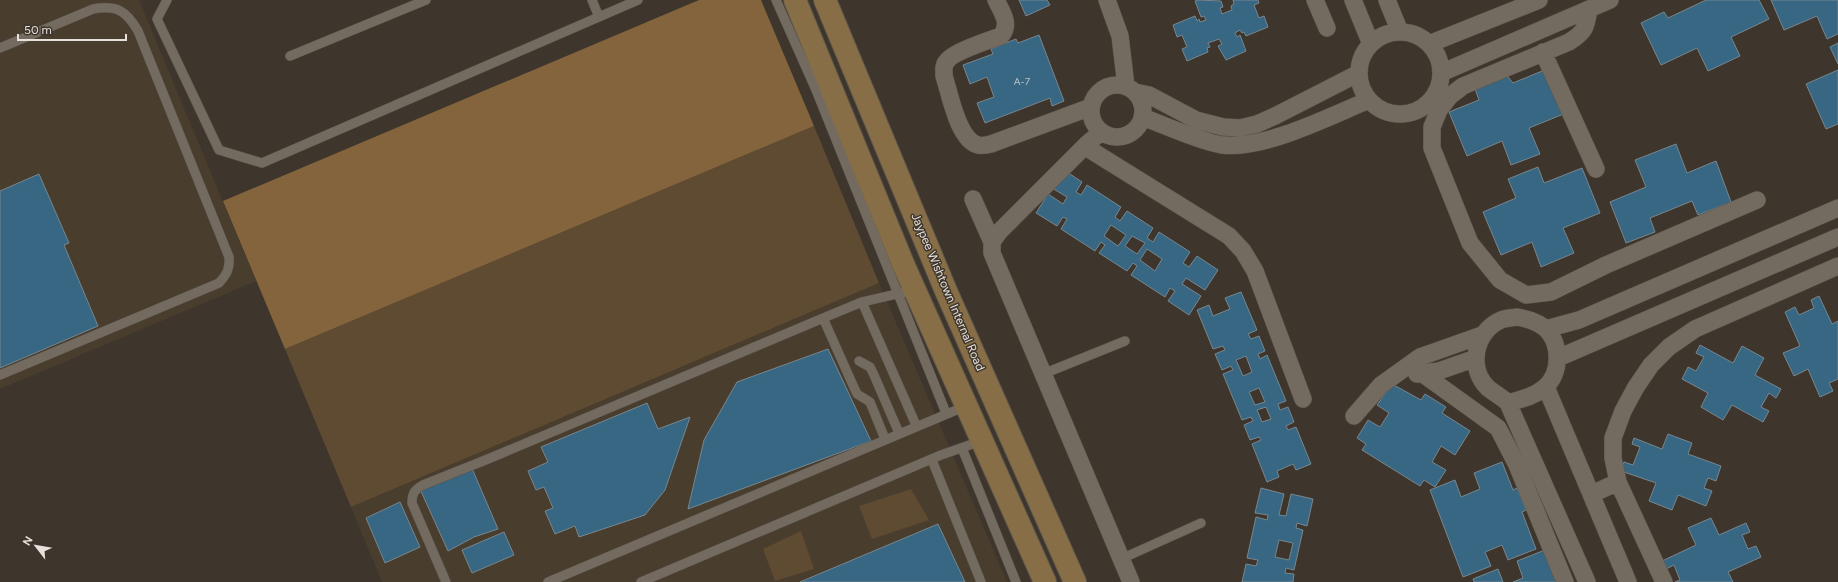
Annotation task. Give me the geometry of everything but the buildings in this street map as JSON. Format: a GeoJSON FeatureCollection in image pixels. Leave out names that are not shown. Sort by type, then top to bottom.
{"type":"FeatureCollection","features":[{"type":"Feature","properties":{"kind":"street"},"geometry":{"type":"LineString","coordinates":[[795,0],[904,266],[906,292],[956,409],[972,445],[1045,582]]}},
{"type":"Feature","properties":{"kind":"street","name":"Jaypee Wishtown Internal Road"},"geometry":{"type":"LineString","coordinates":[[825,0],[946,291],[1075,582]]}},
{"type":"Feature","properties":{"kind":"street"},"geometry":{"type":"LineString","coordinates":[[996,0],[1006,21],[1005,31],[1001,36],[955,55],[947,60],[944,67],[944,76],[962,132],[970,140],[979,145],[991,144],[1091,107]]}},
{"type":"Feature","properties":{"kind":"street"},"geometry":{"type":"LineString","coordinates":[[1107,0],[1120,36],[1131,89],[1140,99],[1143,108],[1142,117],[1136,128],[1126,135],[1114,137],[1101,132],[1094,124],[1091,107],[1098,93],[1106,87],[1116,84],[1131,89],[1149,95],[1196,120],[1222,127],[1240,128],[1257,124],[1275,116],[1359,73]]}},
{"type":"Feature","properties":{"kind":"street"},"geometry":{"type":"LineString","coordinates":[[1316,0],[1327,28]]}},
{"type":"Feature","properties":{"kind":"street"},"geometry":{"type":"LineString","coordinates":[[1353,0],[1371,44]]}},
{"type":"Feature","properties":{"kind":"street"},"geometry":{"type":"LineString","coordinates":[[1387,0],[1400,32]]}},
{"type":"Feature","properties":{"kind":"street"},"geometry":{"type":"LineString","coordinates":[[1429,44],[1538,0]]}},
{"type":"Feature","properties":{"kind":"street"},"geometry":{"type":"LineString","coordinates":[[1441,73],[1610,0]]}},
{"type":"Feature","properties":{"kind":"street"},"geometry":{"type":"LineString","coordinates":[[1589,9],[1586,27],[1579,36],[1569,42],[1463,86],[1450,96],[1439,110],[1432,127],[1432,148],[1470,243],[1500,280],[1526,296],[1551,292],[1606,265],[1757,200]]}},
{"type":"Feature","properties":{"kind":"street"},"geometry":{"type":"LineString","coordinates":[[1400,32],[1416,35],[1429,44],[1438,57],[1441,73],[1438,88],[1429,102],[1416,111],[1400,114],[1385,111],[1369,100],[1362,89],[1359,73],[1362,57],[1371,44],[1385,35],[1400,32]]}},
{"type":"Feature","properties":{"kind":"street"},"geometry":{"type":"LineString","coordinates":[[1543,52],[1596,169]]}},
{"type":"Feature","properties":{"kind":"street"},"geometry":{"type":"LineString","coordinates":[[1142,117],[1208,142],[1223,145],[1250,145],[1305,127],[1369,100]]}},
{"type":"Feature","properties":{"kind":"street"},"geometry":{"type":"LineString","coordinates":[[992,242],[999,232],[1087,144],[1101,132]]}},
{"type":"Feature","properties":{"kind":"street"},"geometry":{"type":"LineString","coordinates":[[1087,144],[1092,150],[1229,236],[1243,251],[1255,271],[1303,399]]}},
{"type":"Feature","properties":{"kind":"street"},"geometry":{"type":"LineString","coordinates":[[973,199],[992,242],[992,253],[1131,582]]}},
{"type":"Feature","properties":{"kind":"street"},"geometry":{"type":"LineString","coordinates":[[1546,329],[1579,320],[1838,208]]}},
{"type":"Feature","properties":{"kind":"street"},"geometry":{"type":"LineString","coordinates":[[1558,358],[1838,237]]}},
{"type":"Feature","properties":{"kind":"street"},"geometry":{"type":"LineString","coordinates":[[1664,582],[1618,482],[1613,458],[1613,438],[1623,411],[1636,387],[1651,365],[1669,347],[1695,329],[1838,266]]}},
{"type":"Feature","properties":{"kind":"street"},"geometry":{"type":"LineString","coordinates":[[1354,416],[1381,385],[1406,369],[1420,357],[1482,335],[1501,320],[1517,317],[1532,320],[1546,329],[1555,342],[1558,358],[1555,374],[1546,387],[1532,396],[1508,403]]}},
{"type":"Feature","properties":{"kind":"street"},"geometry":{"type":"LineString","coordinates":[[1482,335],[1476,358],[1479,374],[1488,387],[1508,403],[1587,582]]}},
{"type":"Feature","properties":{"kind":"street"},"geometry":{"type":"LineString","coordinates":[[1406,369],[1416,374],[1422,374],[1476,358]]}},
{"type":"Feature","properties":{"kind":"street"},"geometry":{"type":"LineString","coordinates":[[1422,374],[1498,428],[1517,465],[1565,582]]}},
{"type":"Feature","properties":{"kind":"street"},"geometry":{"type":"LineString","coordinates":[[1546,387],[1628,582]]}},
{"type":"Feature","properties":{"kind":"street"},"geometry":{"type":"LineString","coordinates":[[1592,494],[1618,482]]}},
{"type":"Feature","properties":{"kind":"lane"},"geometry":{"type":"LineString","coordinates":[[167,0],[157,19],[220,150],[262,163],[638,0]]}},
{"type":"Feature","properties":{"kind":"lane"},"geometry":{"type":"LineString","coordinates":[[290,56],[426,0]]}},
{"type":"Feature","properties":{"kind":"lane"},"geometry":{"type":"LineString","coordinates":[[592,0],[599,17]]}},
{"type":"Feature","properties":{"kind":"lane"},"geometry":{"type":"LineString","coordinates":[[446,582],[412,504],[412,494],[416,489],[862,302],[906,292],[776,0]]}},
{"type":"Feature","properties":{"kind":"lane"},"geometry":{"type":"LineString","coordinates":[[0,48],[93,9],[108,6],[120,10],[131,19],[226,250],[229,266],[227,275],[219,283],[0,375]]}},
{"type":"Feature","properties":{"kind":"lane"},"geometry":{"type":"LineString","coordinates":[[862,302],[916,425]]}},
{"type":"Feature","properties":{"kind":"lane"},"geometry":{"type":"LineString","coordinates":[[823,318],[857,394],[870,402],[885,439]]}},
{"type":"Feature","properties":{"kind":"lane"},"geometry":{"type":"LineString","coordinates":[[1044,374],[1125,341]]}},
{"type":"Feature","properties":{"kind":"lane"},"geometry":{"type":"LineString","coordinates":[[859,361],[870,368],[874,375],[899,433]]}},
{"type":"Feature","properties":{"kind":"lane"},"geometry":{"type":"LineString","coordinates":[[548,582],[956,409]]}},
{"type":"Feature","properties":{"kind":"lane"},"geometry":{"type":"LineString","coordinates":[[641,582],[932,460],[972,445],[1016,582]]}},
{"type":"Feature","properties":{"kind":"lane"},"geometry":{"type":"LineString","coordinates":[[932,460],[981,582]]}},
{"type":"Feature","properties":{"kind":"lane"},"geometry":{"type":"LineString","coordinates":[[1121,559],[1201,523]]}},
{"type":"Feature","properties":{"kind":"shaded area"},"geometry":{"type":"Polygon","coordinates":[[[0,0],[139,0],[256,281],[0,389],[0,0]]]}},
{"type":"Feature","properties":{"kind":"shaded area"},"geometry":{"type":"Polygon","coordinates":[[[699,0],[761,0],[814,126],[285,349],[223,201],[699,0]]]}},
{"type":"Feature","properties":{"kind":"shaded area"},"geometry":{"type":"Polygon","coordinates":[[[814,126],[879,283],[351,507],[285,349],[814,126]]]}},
{"type":"Feature","properties":{"kind":"shaded area"},"geometry":{"type":"Polygon","coordinates":[[[879,283],[1007,582],[382,582],[351,507],[879,283]]]}},
{"type":"Feature","properties":{"kind":"shaded area"},"geometry":{"type":"Polygon","coordinates":[[[911,489],[929,520],[872,539],[859,506],[911,489]]]}},
{"type":"Feature","properties":{"kind":"shaded area"},"geometry":{"type":"Polygon","coordinates":[[[801,531],[814,569],[775,581],[763,549],[801,531]]]}}]}
